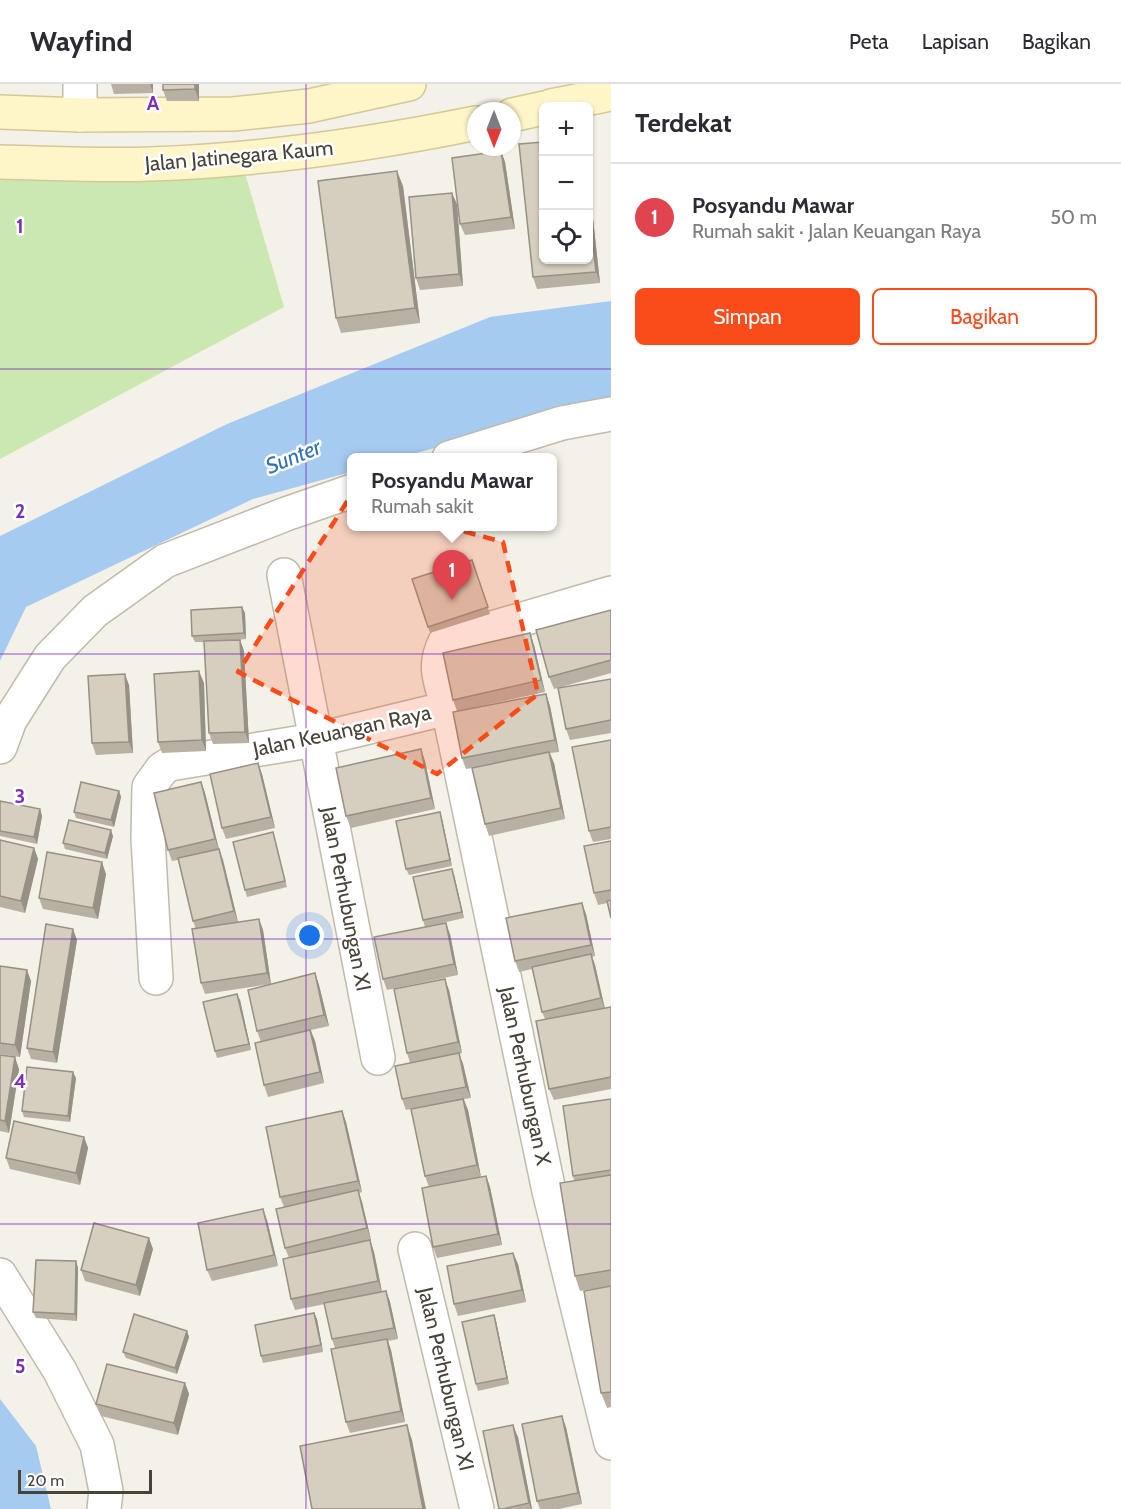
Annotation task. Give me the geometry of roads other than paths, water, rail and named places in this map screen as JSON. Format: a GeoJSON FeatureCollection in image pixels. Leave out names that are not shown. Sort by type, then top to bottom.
{"type":"FeatureCollection","features":[{"type":"Feature","properties":{"kind":"street","name":"Jalan Jatinegara Kaum"},"geometry":{"type":"LineString","coordinates":[[0,112],[80,99],[233,114],[309,106],[409,84]]}},
{"type":"Feature","properties":{"kind":"street"},"geometry":{"type":"LineString","coordinates":[[571,102],[611,94]]}},
{"type":"Feature","properties":{"kind":"street"},"geometry":{"type":"LineString","coordinates":[[521,113],[539,109]]}},
{"type":"Feature","properties":{"kind":"street","name":"Jalan Jatinegara Kaum"},"geometry":{"type":"LineString","coordinates":[[0,162],[149,165],[282,156],[368,144],[467,125]]}},
{"type":"Feature","properties":{"kind":"street"},"geometry":{"type":"LineString","coordinates":[[465,453],[562,423],[611,414]]}},
{"type":"Feature","properties":{"kind":"street"},"geometry":{"type":"LineString","coordinates":[[0,747],[10,720],[50,657],[95,611],[165,561],[347,493]]}},
{"type":"Feature","properties":{"kind":"street","name":"Jalan Perhubungan XI"},"geometry":{"type":"LineString","coordinates":[[284,575],[378,1058]]}},
{"type":"Feature","properties":{"kind":"street","name":"Jalan Keuangan Raya"},"geometry":{"type":"LineString","coordinates":[[156,978],[148,838],[149,787],[162,770],[170,764],[315,740],[448,708],[437,665],[439,653],[445,642],[611,593]]}},
{"type":"Feature","properties":{"kind":"street","name":"Jalan Perhubungan X"},"geometry":{"type":"LineString","coordinates":[[448,708],[549,1191],[611,1443]]}},
{"type":"Feature","properties":{"kind":"street","name":"Jalan Perhubungan XI"},"geometry":{"type":"LineString","coordinates":[[415,1249],[477,1509]]}},
{"type":"Feature","properties":{"kind":"street"},"geometry":{"type":"LineString","coordinates":[[0,1275],[60,1371],[97,1445],[106,1491],[104,1509]]}},
{"type":"Feature","properties":{"kind":"water","name":"Sunter"},"geometry":{"type":"Polygon","coordinates":[[[611,301],[611,399],[416,453],[347,453],[347,473],[253,499],[26,607],[0,661],[0,536],[227,424],[490,317],[611,301]]]}},
{"type":"Feature","properties":{"kind":"water"},"geometry":{"type":"Polygon","coordinates":[[[0,1399],[36,1446],[51,1509],[0,1509],[0,1399]]]}},
{"type":"Feature","properties":{"kind":"place","name":"Posyandu Mawar"},"geometry":{"type":"Point","coordinates":[452,600]}}]}
